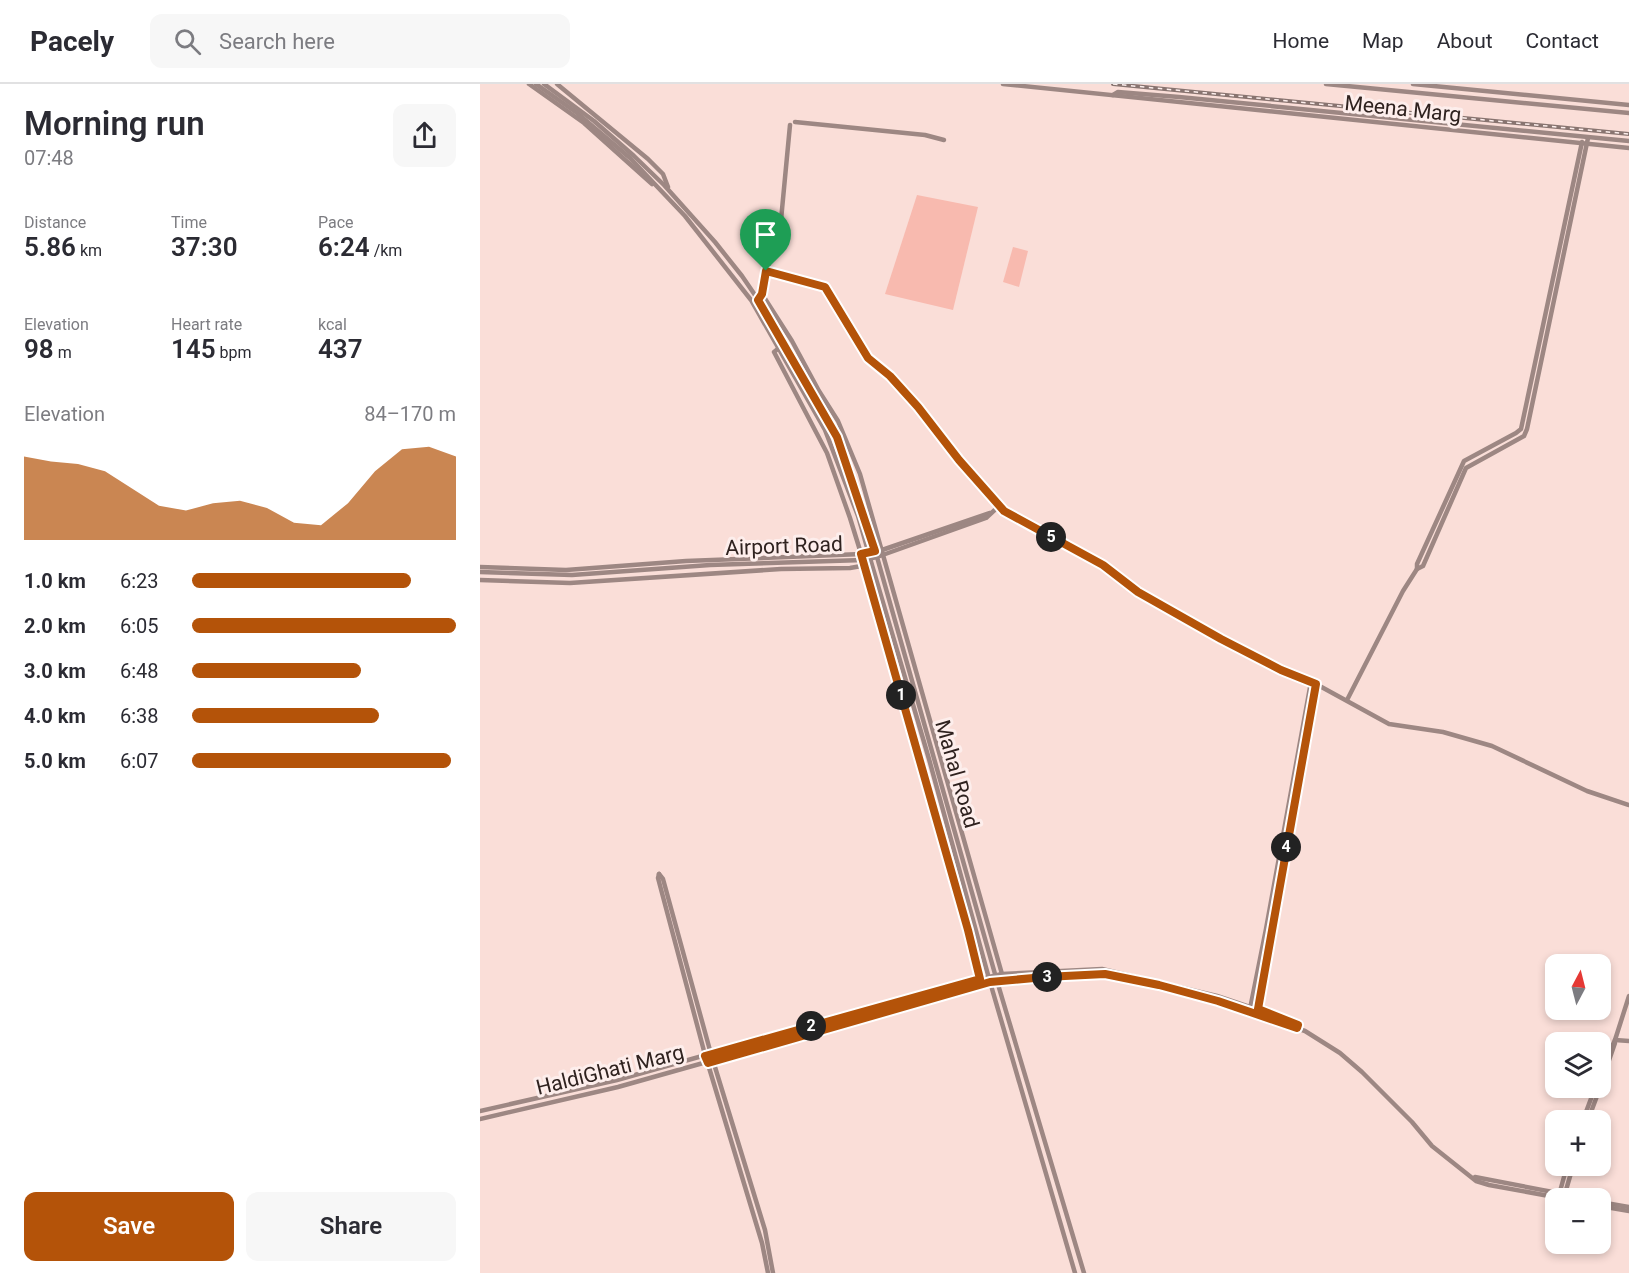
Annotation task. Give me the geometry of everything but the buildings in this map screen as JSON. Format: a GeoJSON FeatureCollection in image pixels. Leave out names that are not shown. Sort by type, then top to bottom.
{"type":"FeatureCollection","features":[{"type":"Feature","properties":{"kind":"street"},"geometry":{"type":"LineString","coordinates":[[529,84],[584,123],[660,188]]}},
{"type":"Feature","properties":{"kind":"street"},"geometry":{"type":"LineString","coordinates":[[536,84],[632,157]]}},
{"type":"Feature","properties":{"kind":"street"},"geometry":{"type":"LineString","coordinates":[[544,84],[594,121],[668,189]]}},
{"type":"Feature","properties":{"kind":"street"},"geometry":{"type":"LineString","coordinates":[[557,84],[659,170],[666,178],[668,189]]}},
{"type":"Feature","properties":{"kind":"street"},"geometry":{"type":"LineString","coordinates":[[1003,84],[1113,95]]}},
{"type":"Feature","properties":{"kind":"street"},"geometry":{"type":"LineString","coordinates":[[1326,84],[1629,113]]}},
{"type":"Feature","properties":{"kind":"street"},"geometry":{"type":"LineString","coordinates":[[1413,84],[1629,105]]}},
{"type":"Feature","properties":{"kind":"street","name":"Meena Marg"},"geometry":{"type":"LineString","coordinates":[[1113,95],[1118,92],[1132,93],[1388,117],[1585,140],[1629,148]]}},
{"type":"Feature","properties":{"kind":"street","name":"Meena Marg"},"geometry":{"type":"LineString","coordinates":[[1113,95],[1424,128],[1513,133]]}},
{"type":"Feature","properties":{"kind":"street"},"geometry":{"type":"LineString","coordinates":[[1388,117],[1388,124]]}},
{"type":"Feature","properties":{"kind":"street"},"geometry":{"type":"LineString","coordinates":[[1424,128],[1425,121]]}},
{"type":"Feature","properties":{"kind":"street"},"geometry":{"type":"LineString","coordinates":[[795,122],[925,135],[944,140]]}},
{"type":"Feature","properties":{"kind":"street"},"geometry":{"type":"LineString","coordinates":[[758,300],[762,294],[766,271],[781,220],[790,125]]}},
{"type":"Feature","properties":{"kind":"street"},"geometry":{"type":"LineString","coordinates":[[1347,700],[1403,591],[1417,569],[1417,564],[1464,461],[1521,429],[1526,416],[1585,140],[1629,141]]}},
{"type":"Feature","properties":{"kind":"street"},"geometry":{"type":"LineString","coordinates":[[648,173],[659,170]]}},
{"type":"Feature","properties":{"kind":"street"},"geometry":{"type":"LineString","coordinates":[[648,173],[660,188]]}},
{"type":"Feature","properties":{"kind":"street","name":"Mahal Road"},"geometry":{"type":"LineString","coordinates":[[660,188],[685,216],[750,300],[825,430],[844,477],[867,545],[989,979],[1075,1273]]}},
{"type":"Feature","properties":{"kind":"street","name":"Mahal Road"},"geometry":{"type":"LineString","coordinates":[[668,189],[737,269],[758,300],[837,437],[877,557],[1084,1273]]}},
{"type":"Feature","properties":{"kind":"street"},"geometry":{"type":"LineString","coordinates":[[766,271],[825,287],[868,358],[890,376],[999,506],[1013,517],[1103,565],[1138,592],[1221,639],[1347,700],[1389,724],[1443,732],[1492,746],[1587,791],[1629,805]]}},
{"type":"Feature","properties":{"kind":"street"},"geometry":{"type":"LineString","coordinates":[[762,294],[841,427],[860,474],[998,977]]}},
{"type":"Feature","properties":{"kind":"street"},"geometry":{"type":"LineString","coordinates":[[779,348],[774,352],[827,453],[863,560],[980,979]]}},
{"type":"Feature","properties":{"kind":"street","name":"Airport Road"},"geometry":{"type":"LineString","coordinates":[[480,572],[572,575],[710,565],[863,560],[986,518],[999,506]]}},
{"type":"Feature","properties":{"kind":"street"},"geometry":{"type":"LineString","coordinates":[[858,546],[867,545]]}},
{"type":"Feature","properties":{"kind":"street","name":"Airport Road"},"geometry":{"type":"LineString","coordinates":[[863,560],[869,552],[883,552]]}},
{"type":"Feature","properties":{"kind":"street"},"geometry":{"type":"LineString","coordinates":[[480,580],[570,583],[712,573],[829,569],[863,560],[872,565]]}},
{"type":"Feature","properties":{"kind":"street","name":"Airport Road"},"geometry":{"type":"LineString","coordinates":[[480,567],[566,570],[686,561],[863,560]]}},
{"type":"Feature","properties":{"kind":"street"},"geometry":{"type":"LineString","coordinates":[[881,624],[889,623]]}},
{"type":"Feature","properties":{"kind":"street"},"geometry":{"type":"LineString","coordinates":[[898,684],[907,683]]}},
{"type":"Feature","properties":{"kind":"street"},"geometry":{"type":"LineString","coordinates":[[1250,1009],[1313,683]]}},
{"type":"Feature","properties":{"kind":"street"},"geometry":{"type":"LineString","coordinates":[[1257,1011],[1313,683]]}},
{"type":"Feature","properties":{"kind":"street"},"geometry":{"type":"LineString","coordinates":[[914,740],[923,739]]}},
{"type":"Feature","properties":{"kind":"street"},"geometry":{"type":"LineString","coordinates":[[708,1055],[663,879],[659,874],[708,1055],[710,1062],[765,1230],[773,1273]]}},
{"type":"Feature","properties":{"kind":"street"},"geometry":{"type":"LineString","coordinates":[[989,979],[1105,974],[1173,988],[1257,1011],[1298,1027],[1340,1053],[1412,1122],[1432,1146],[1475,1178],[1489,1185],[1545,1194]]}},
{"type":"Feature","properties":{"kind":"street","name":"HaldiGhati Marg"},"geometry":{"type":"LineString","coordinates":[[480,1111],[616,1080],[980,979],[989,979]]}},
{"type":"Feature","properties":{"kind":"street","name":"HaldiGhati Marg"},"geometry":{"type":"LineString","coordinates":[[480,1119],[618,1087],[710,1062],[989,979]]}},
{"type":"Feature","properties":{"kind":"street"},"geometry":{"type":"LineString","coordinates":[[1255,982],[1263,983]]}},
{"type":"Feature","properties":{"kind":"street"},"geometry":{"type":"LineString","coordinates":[[1611,1049],[1629,996]]}},
{"type":"Feature","properties":{"kind":"street"},"geometry":{"type":"LineString","coordinates":[[1615,1040],[1629,1041]]}},
{"type":"Feature","properties":{"kind":"street"},"geometry":{"type":"LineString","coordinates":[[1611,1057],[1615,1040]]}},
{"type":"Feature","properties":{"kind":"street"},"geometry":{"type":"LineString","coordinates":[[1590,1110],[1593,1098]]}},
{"type":"Feature","properties":{"kind":"street"},"geometry":{"type":"LineString","coordinates":[[1588,1110],[1594,1098]]}},
{"type":"Feature","properties":{"kind":"street"},"geometry":{"type":"LineString","coordinates":[[729,1122],[768,1273]]}},
{"type":"Feature","properties":{"kind":"street"},"geometry":{"type":"LineString","coordinates":[[1611,1206],[1629,1209]]}},
{"type":"Feature","properties":{"kind":"shaded area"},"geometry":{"type":"Polygon","coordinates":[[[917,195],[978,207],[953,310],[885,294],[917,195]]]}},
{"type":"Feature","properties":{"kind":"shaded area"},"geometry":{"type":"Polygon","coordinates":[[[1013,247],[1028,251],[1019,287],[1003,282],[1013,247]]]}},
{"type":"Feature","properties":{"kind":"railway"},"geometry":{"type":"LineString","coordinates":[[1113,84],[1629,134]]}},
{"type":"Feature","properties":{"kind":"route"},"geometry":{"type":"LineString","coordinates":[[766,271],[825,287],[868,358],[890,376],[918,407],[977,482],[1004,511],[1103,565],[1138,592],[1221,639],[1281,670],[1316,684],[1258,1009],[1298,1025],[1297,1028],[1218,1001],[1159,985],[1130,981],[1105,974],[1045,977],[990,982],[708,1063],[705,1056],[980,979],[924,771],[918,759],[861,554],[875,551],[837,437],[774,323],[758,300],[762,294],[766,271]]}}]}
